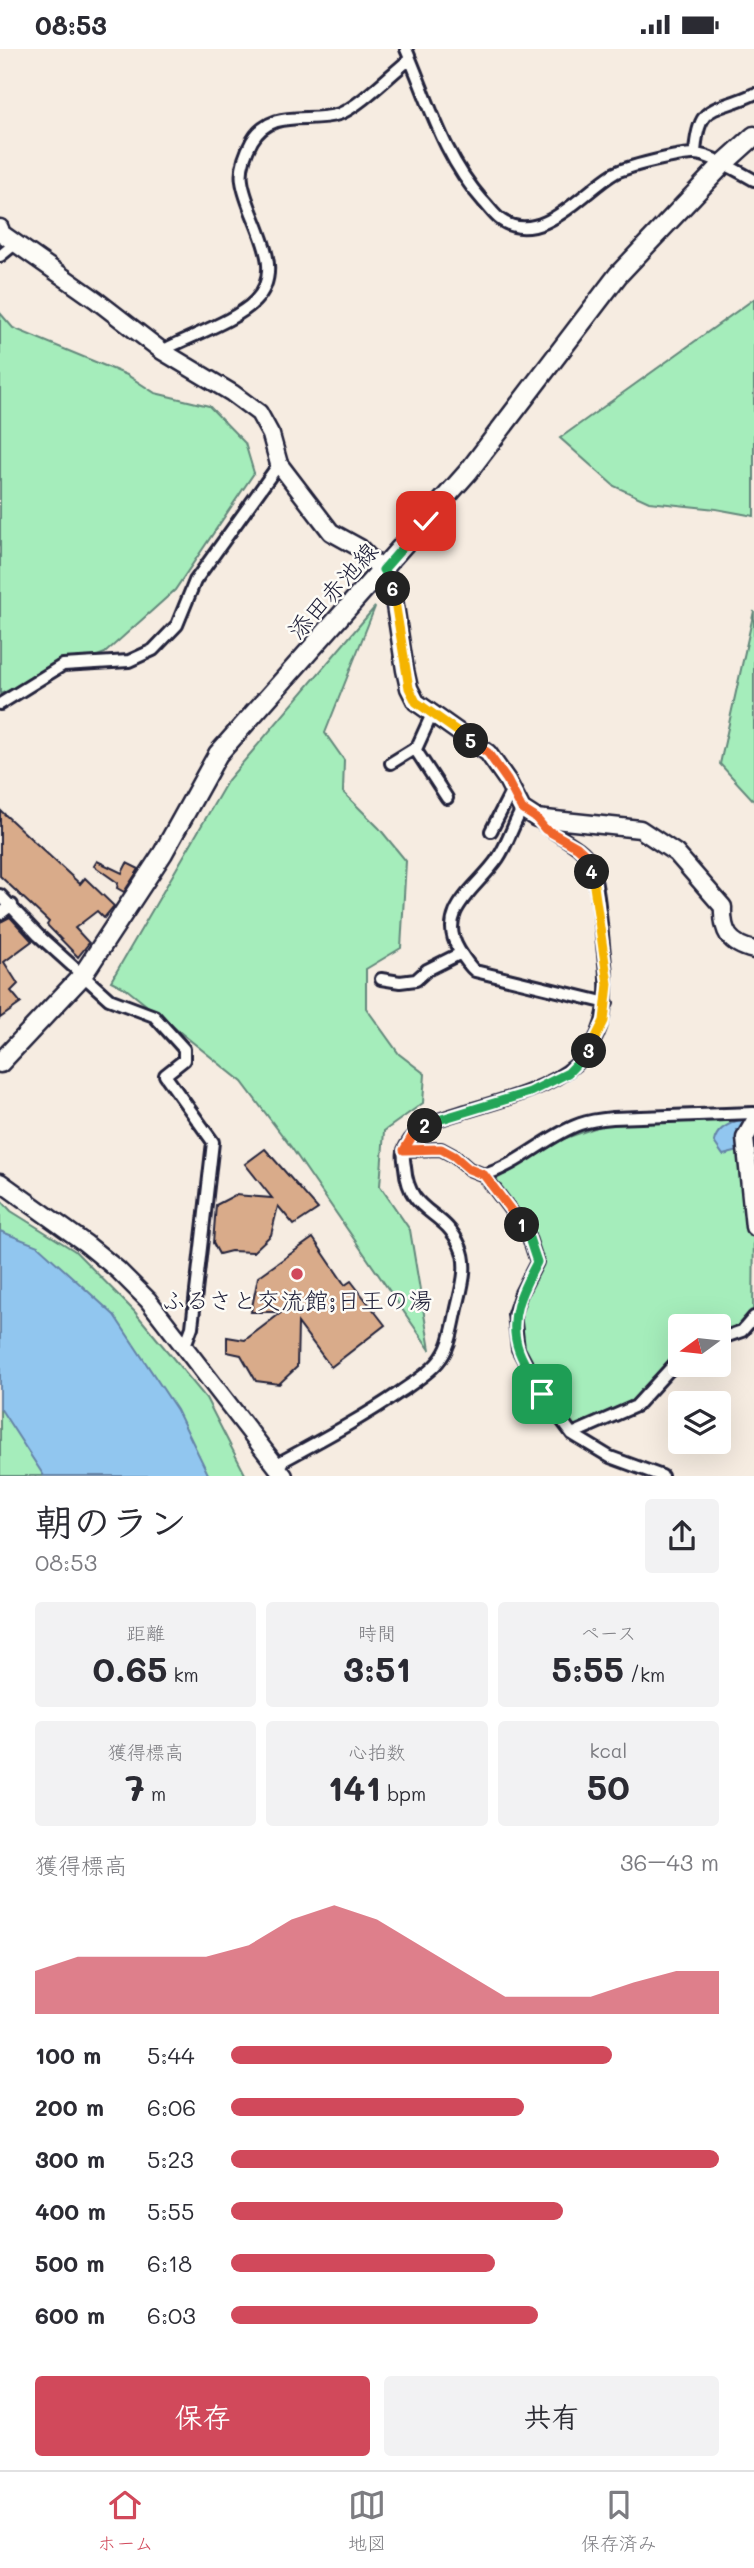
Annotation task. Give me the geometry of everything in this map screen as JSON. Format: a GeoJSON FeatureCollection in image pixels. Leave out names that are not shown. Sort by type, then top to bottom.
{"type":"FeatureCollection","features":[{"type":"Feature","properties":{"kind":"main road","name":"添田赤池線"},"geometry":{"type":"LineString","coordinates":[[0,1063],[82,976],[163,853],[218,754],[468,472],[618,275],[723,164],[754,136]]}},
{"type":"Feature","properties":{"kind":"street"},"geometry":{"type":"LineString","coordinates":[[162,351],[241,312],[256,300],[265,286],[269,268],[242,181],[243,162],[252,140],[274,120],[320,117],[346,111],[408,54],[432,120],[465,177],[499,218],[509,224],[526,226],[558,217],[624,168],[695,154],[723,164],[754,180]]}},
{"type":"Feature","properties":{"kind":"street"},"geometry":{"type":"LineString","coordinates":[[695,154],[696,132],[701,117],[713,109],[754,94]]}},
{"type":"Feature","properties":{"kind":"street"},"geometry":{"type":"LineString","coordinates":[[0,227],[1,233],[96,300],[162,351],[232,393],[259,413],[271,435],[279,464],[331,532],[360,548],[391,580],[409,688],[416,702],[488,753],[529,814],[545,829],[577,847],[589,858],[594,876],[608,984],[604,1021],[592,1048],[568,1073],[530,1092],[432,1122],[414,1133],[404,1150],[406,1179],[415,1201],[448,1225],[461,1247],[464,1259],[464,1278],[448,1347],[437,1364],[383,1404],[280,1470],[148,1300],[118,1270],[85,1243],[0,1182]]}},
{"type":"Feature","properties":{"kind":"street"},"geometry":{"type":"LineString","coordinates":[[0,256],[16,243]]}},
{"type":"Feature","properties":{"kind":"street"},"geometry":{"type":"LineString","coordinates":[[0,704],[63,665],[130,661],[153,650],[177,625],[195,580],[279,464]]}},
{"type":"Feature","properties":{"kind":"street"},"geometry":{"type":"LineString","coordinates":[[391,763],[415,749],[432,714]]}},
{"type":"Feature","properties":{"kind":"street"},"geometry":{"type":"LineString","coordinates":[[415,749],[447,798]]}},
{"type":"Feature","properties":{"kind":"street"},"geometry":{"type":"LineString","coordinates":[[491,831],[512,790]]}},
{"type":"Feature","properties":{"kind":"street"},"geometry":{"type":"LineString","coordinates":[[529,814],[640,829],[676,853],[723,907],[722,923],[728,936],[743,947],[754,950]]}},
{"type":"Feature","properties":{"kind":"street"},"geometry":{"type":"LineString","coordinates":[[529,814],[497,860],[452,916],[450,928],[454,942],[468,965],[475,971],[607,1003]]}},
{"type":"Feature","properties":{"kind":"street"},"geometry":{"type":"LineString","coordinates":[[0,895],[38,935],[109,999],[154,1016],[184,1049],[184,1061],[165,1075],[213,1143],[192,1327],[184,1348]]}},
{"type":"Feature","properties":{"kind":"street"},"geometry":{"type":"LineString","coordinates":[[0,914],[12,905]]}},
{"type":"Feature","properties":{"kind":"street"},"geometry":{"type":"LineString","coordinates":[[381,979],[400,982],[416,980],[428,970],[461,953]]}},
{"type":"Feature","properties":{"kind":"street"},"geometry":{"type":"LineString","coordinates":[[484,1175],[500,1171],[578,1125],[592,1121],[754,1113]]}},
{"type":"Feature","properties":{"kind":"street"},"geometry":{"type":"LineString","coordinates":[[754,1122],[745,1138],[754,1227]]}},
{"type":"Feature","properties":{"kind":"street"},"geometry":{"type":"LineString","coordinates":[[404,1150],[441,1149],[469,1169],[484,1175],[527,1232],[537,1262],[520,1293],[514,1314],[518,1349],[542,1394],[572,1434],[610,1457],[662,1476]]}},
{"type":"Feature","properties":{"kind":"street"},"geometry":{"type":"LineString","coordinates":[[732,1334],[741,1331],[754,1317]]}},
{"type":"Feature","properties":{"kind":"street"},"geometry":{"type":"LineString","coordinates":[[572,1434],[636,1406],[668,1371]]}},
{"type":"Feature","properties":{"kind":"green space"},"geometry":{"type":"Polygon","coordinates":[[[754,299],[754,516],[649,502],[614,486],[560,438],[754,299]]]}},
{"type":"Feature","properties":{"kind":"green space"},"geometry":{"type":"Polygon","coordinates":[[[0,313],[13,328],[127,375],[155,393],[209,406],[245,443],[254,473],[175,590],[105,653],[0,694],[0,313]]]}},
{"type":"Feature","properties":{"kind":"green space"},"geometry":{"type":"Polygon","coordinates":[[[375,607],[325,733],[344,760],[343,792],[379,828],[406,861],[401,948],[366,969],[366,1008],[399,1054],[425,1074],[423,1103],[384,1131],[380,1186],[410,1230],[430,1350],[291,1147],[242,1082],[125,988],[111,981],[228,780],[375,607]]]}},
{"type":"Feature","properties":{"kind":"green space"},"geometry":{"type":"Polygon","coordinates":[[[754,611],[754,801],[720,764],[754,611]]]}},
{"type":"Feature","properties":{"kind":"green space"},"geometry":{"type":"Polygon","coordinates":[[[749,1115],[754,1227],[753,1318],[732,1331],[732,1314],[668,1314],[668,1371],[636,1406],[572,1434],[518,1349],[514,1314],[537,1262],[527,1232],[495,1180],[563,1139],[609,1123],[749,1115]]]}},
{"type":"Feature","properties":{"kind":"green space"},"geometry":{"type":"Polygon","coordinates":[[[0,1199],[11,1211],[75,1251],[134,1311],[206,1398],[246,1476],[0,1476],[0,1199]]]}},
{"type":"Feature","properties":{"kind":"water"},"geometry":{"type":"Polygon","coordinates":[[[747,1118],[744,1130],[737,1130],[739,1151],[723,1155],[714,1142],[718,1133],[747,1118]]]}},
{"type":"Feature","properties":{"kind":"water"},"geometry":{"type":"Polygon","coordinates":[[[0,1231],[38,1246],[114,1315],[177,1410],[209,1476],[44,1476],[0,1408],[0,1231]]]}},
{"type":"Feature","properties":{"kind":"building"},"geometry":{"type":"Polygon","coordinates":[[[0,810],[80,884],[85,878],[114,906],[104,918],[97,911],[75,928],[89,943],[78,957],[47,925],[49,922],[0,876],[0,810]]]}},
{"type":"Feature","properties":{"kind":"building"},"geometry":{"type":"Polygon","coordinates":[[[97,861],[122,873],[127,863],[139,869],[124,892],[117,888],[118,883],[94,866],[97,861]]]}},
{"type":"Feature","properties":{"kind":"building"},"geometry":{"type":"Polygon","coordinates":[[[10,917],[32,941],[4,962],[18,984],[11,991],[21,1003],[0,1018],[0,922],[10,917]]]}},
{"type":"Feature","properties":{"kind":"building"},"geometry":{"type":"Polygon","coordinates":[[[265,1149],[318,1209],[294,1225],[278,1206],[271,1235],[253,1252],[231,1251],[219,1254],[213,1243],[216,1205],[235,1195],[272,1198],[245,1164],[265,1149]]]}},
{"type":"Feature","properties":{"kind":"building"},"geometry":{"type":"Polygon","coordinates":[[[313,1238],[345,1285],[351,1281],[385,1325],[331,1367],[298,1323],[297,1367],[279,1384],[256,1381],[241,1355],[227,1352],[227,1337],[245,1340],[282,1312],[251,1312],[258,1277],[313,1238]]]}},
{"type":"Feature","properties":{"kind":"place","name":"ふるさと交流館;日王の湯"},"geometry":{"type":"Point","coordinates":[297,1274]}},
{"type":"Feature","properties":{"kind":"route"},"geometry":{"type":"LineString","coordinates":[[426,521],[383,570],[391,580],[409,688],[416,702],[488,753],[507,780],[522,809],[536,818],[545,829],[577,847],[589,858],[594,876],[608,984],[604,1021],[592,1048],[568,1073],[530,1092],[432,1122],[414,1133],[404,1150],[441,1149],[469,1169],[484,1175],[527,1232],[537,1262],[520,1293],[514,1314],[518,1349],[542,1394]]}}]}
